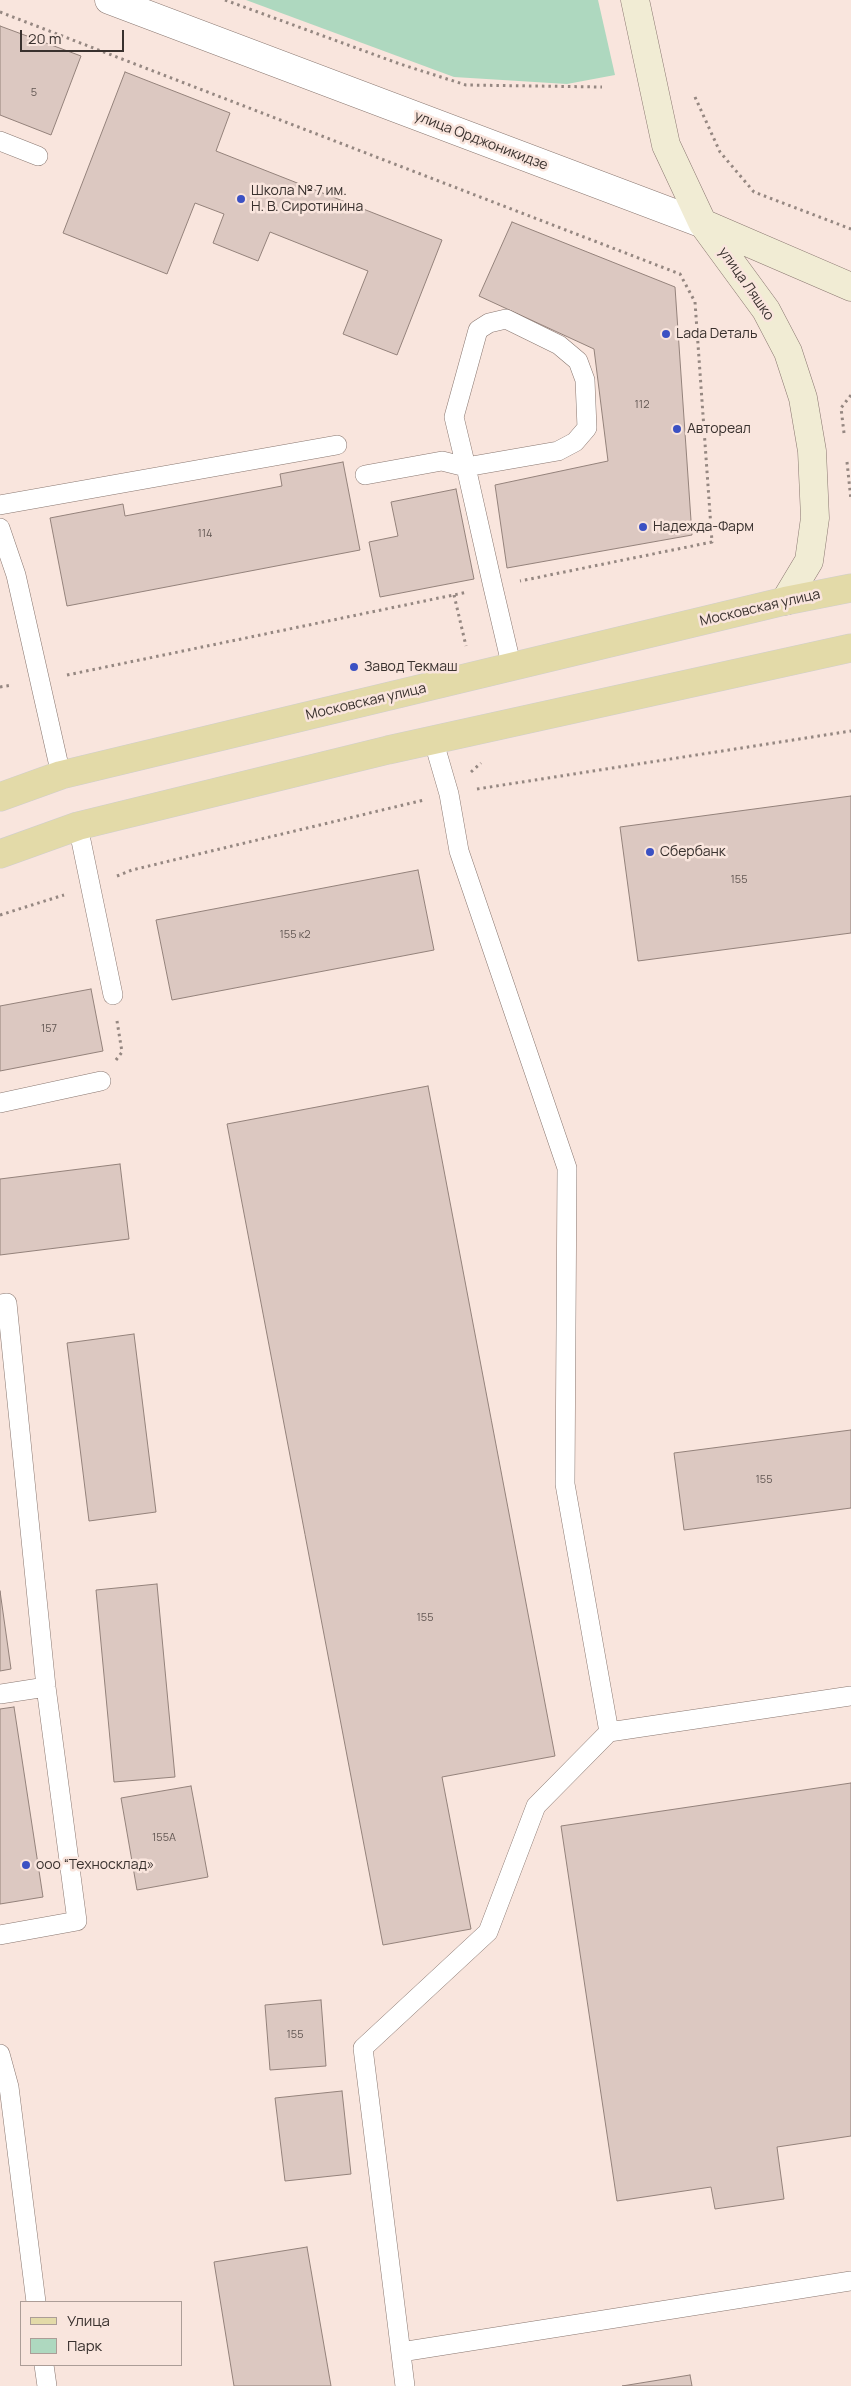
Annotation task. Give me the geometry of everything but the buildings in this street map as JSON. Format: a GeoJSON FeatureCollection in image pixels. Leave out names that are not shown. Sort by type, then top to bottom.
{"type":"FeatureCollection","features":[{"type":"Feature","properties":{"kind":"main road","name":"улица Ляшко"},"geometry":{"type":"LineString","coordinates":[[635,0],[666,145],[703,224],[766,310],[788,352],[804,398],[812,452],[815,518],[809,561],[786,601]]}},
{"type":"Feature","properties":{"kind":"main road","name":"улица Орджоникидзе"},"geometry":{"type":"LineString","coordinates":[[703,224],[851,287]]}},
{"type":"Feature","properties":{"kind":"main road","name":"Московская улица"},"geometry":{"type":"LineString","coordinates":[[0,797],[61,775],[786,601],[851,588]]}},
{"type":"Feature","properties":{"kind":"main road"},"geometry":{"type":"LineString","coordinates":[[0,854],[78,826],[433,740],[851,648]]}},
{"type":"Feature","properties":{"kind":"street","name":"улица Орджоникидзе"},"geometry":{"type":"LineString","coordinates":[[110,0],[703,224]]}},
{"type":"Feature","properties":{"kind":"lane"},"geometry":{"type":"LineString","coordinates":[[0,141],[38,156]]}},
{"type":"Feature","properties":{"kind":"lane"},"geometry":{"type":"LineString","coordinates":[[365,475],[442,461],[466,467],[558,451],[575,442],[587,428],[585,380],[578,361],[559,345],[506,319],[489,323],[478,330],[454,417],[466,467],[512,668]]}},
{"type":"Feature","properties":{"kind":"lane"},"geometry":{"type":"LineString","coordinates":[[0,505],[337,445]]}},
{"type":"Feature","properties":{"kind":"lane"},"geometry":{"type":"LineString","coordinates":[[0,528],[16,575],[61,775]]}},
{"type":"Feature","properties":{"kind":"lane"},"geometry":{"type":"LineString","coordinates":[[433,740],[449,794],[459,851],[568,1168],[565,1484],[608,1732]]}},
{"type":"Feature","properties":{"kind":"lane"},"geometry":{"type":"LineString","coordinates":[[78,826],[113,995]]}},
{"type":"Feature","properties":{"kind":"lane"},"geometry":{"type":"LineString","coordinates":[[0,1103],[101,1080]]}},
{"type":"Feature","properties":{"kind":"lane"},"geometry":{"type":"LineString","coordinates":[[0,1304],[7,1303],[46,1687],[77,1921],[0,1935]]}},
{"type":"Feature","properties":{"kind":"lane"},"geometry":{"type":"LineString","coordinates":[[0,1694],[46,1687]]}},
{"type":"Feature","properties":{"kind":"lane"},"geometry":{"type":"LineString","coordinates":[[405,2386],[363,2048],[488,1932],[536,1806],[608,1732],[851,1696]]}},
{"type":"Feature","properties":{"kind":"lane"},"geometry":{"type":"LineString","coordinates":[[0,2054],[8,2087],[36,2301]]}},
{"type":"Feature","properties":{"kind":"lane"},"geometry":{"type":"LineString","coordinates":[[400,2352],[851,2281]]}},
{"type":"Feature","properties":{"kind":"lane"},"geometry":{"type":"LineString","coordinates":[[44,2366],[47,2386]]}},
{"type":"Feature","properties":{"kind":"path"},"geometry":{"type":"LineString","coordinates":[[224,0],[400,64],[466,85],[602,87]]}},
{"type":"Feature","properties":{"kind":"path"},"geometry":{"type":"LineString","coordinates":[[0,12],[680,274],[696,302],[712,542],[0,687]]}},
{"type":"Feature","properties":{"kind":"path"},"geometry":{"type":"LineString","coordinates":[[695,97],[720,152],[754,192],[851,230]]}},
{"type":"Feature","properties":{"kind":"path"},"geometry":{"type":"LineString","coordinates":[[449,794],[851,731]]}},
{"type":"Feature","properties":{"kind":"path"},"geometry":{"type":"LineString","coordinates":[[101,1080],[122,1052],[113,995]]}},
{"type":"Feature","properties":{"kind":"green space"},"geometry":{"type":"Polygon","coordinates":[[[246,0],[598,0],[615,75],[567,84],[454,77],[246,0]]]}},
{"type":"Feature","properties":{"kind":"place","name":"Школа № 7 им. Н. В. Сиротинина"},"geometry":{"type":"Point","coordinates":[241,199]}},
{"type":"Feature","properties":{"kind":"place","name":"Lada Dеталь"},"geometry":{"type":"Point","coordinates":[666,334]}},
{"type":"Feature","properties":{"kind":"place","name":"Автореал"},"geometry":{"type":"Point","coordinates":[677,429]}},
{"type":"Feature","properties":{"kind":"place","name":"Надежда-Фарм"},"geometry":{"type":"Point","coordinates":[643,527]}},
{"type":"Feature","properties":{"kind":"place","name":"Завод Текмаш"},"geometry":{"type":"Point","coordinates":[354,667]}},
{"type":"Feature","properties":{"kind":"place","name":"Сбербанк"},"geometry":{"type":"Point","coordinates":[650,852]}},
{"type":"Feature","properties":{"kind":"place","name":"ооо “Техносклад»"},"geometry":{"type":"Point","coordinates":[26,1865]}}]}
